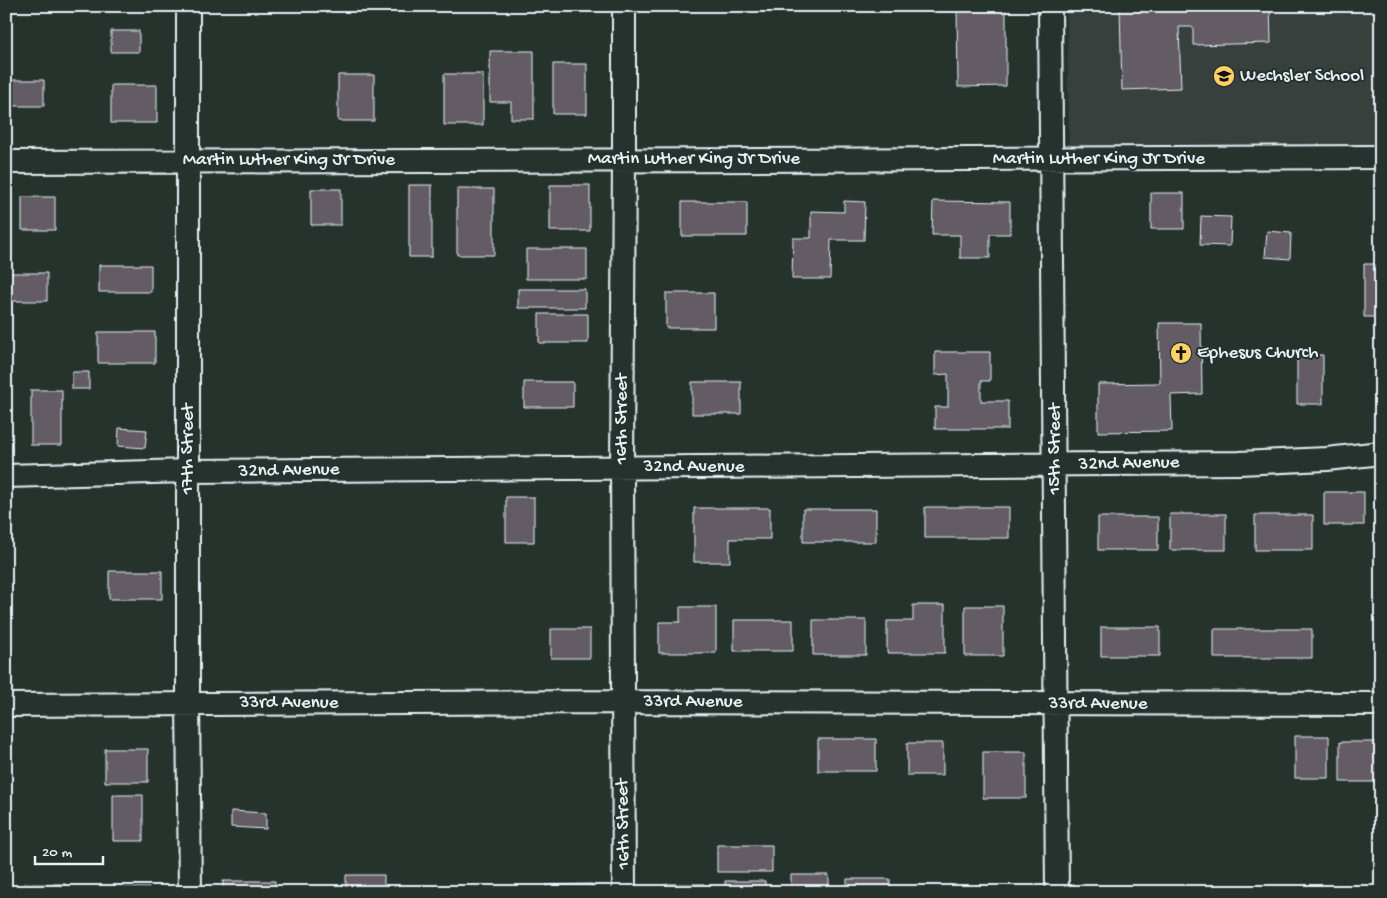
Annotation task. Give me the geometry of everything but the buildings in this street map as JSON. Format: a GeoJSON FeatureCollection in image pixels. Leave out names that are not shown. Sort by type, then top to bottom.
{"type":"FeatureCollection","features":[{"type":"Feature","properties":{"kind":"street","name":"17th Street"},"geometry":{"type":"LineString","coordinates":[[188,6],[188,704],[190,892]]}},
{"type":"Feature","properties":{"kind":"street","name":"16th Street"},"geometry":{"type":"LineString","coordinates":[[624,6],[622,468],[624,892]]}},
{"type":"Feature","properties":{"kind":"street","name":"15th Street"},"geometry":{"type":"LineString","coordinates":[[1050,6],[1057,892]]}},
{"type":"Feature","properties":{"kind":"street","name":"Martin Luther King Jr Drive"},"geometry":{"type":"LineString","coordinates":[[6,162],[624,159],[1052,160],[1381,157]]}},
{"type":"Feature","properties":{"kind":"street","name":"32nd Avenue"},"geometry":{"type":"LineString","coordinates":[[6,476],[188,472],[1240,463],[1327,459],[1381,453]]}},
{"type":"Feature","properties":{"kind":"street","name":"33rd Avenue"},"geometry":{"type":"LineString","coordinates":[[6,704],[622,702],[1381,704]]}},
{"type":"Feature","properties":{"kind":"shaded area","name":"Wechsler School"},"geometry":{"type":"Polygon","coordinates":[[[1067,6],[1381,6],[1381,145],[1069,148],[1067,6]]]}},
{"type":"Feature","properties":{"kind":"place","name":"Wechsler School"},"geometry":{"type":"Point","coordinates":[1224,76]}},
{"type":"Feature","properties":{"kind":"place","name":"Ephesus Church"},"geometry":{"type":"Point","coordinates":[1181,353]}}]}
